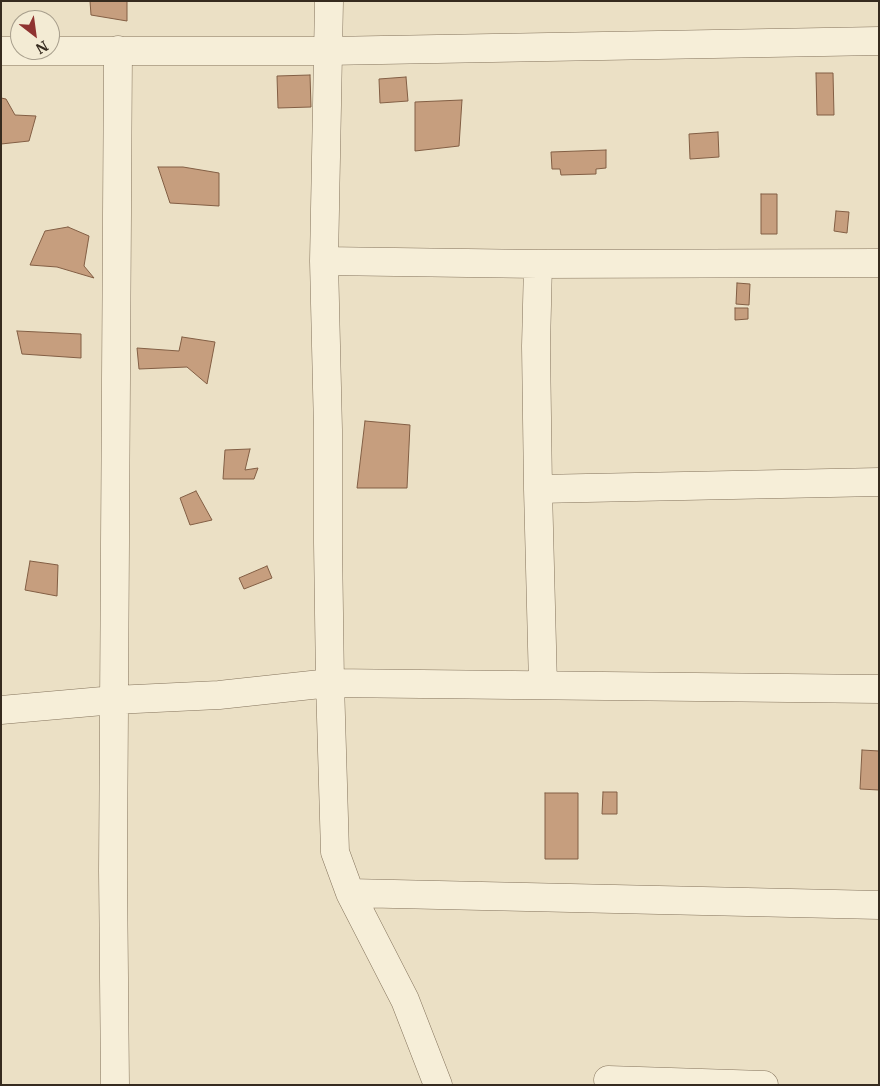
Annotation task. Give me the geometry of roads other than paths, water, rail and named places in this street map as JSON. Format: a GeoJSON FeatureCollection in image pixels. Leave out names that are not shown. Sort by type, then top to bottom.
{"type":"FeatureCollection","features":[{"type":"Feature","properties":{"kind":"street"},"geometry":{"type":"LineString","coordinates":[[329,1],[324,261],[328,430],[330,683],[335,852],[350,893],[405,1000],[438,1085]]}},
{"type":"Feature","properties":{"kind":"street"},"geometry":{"type":"LineString","coordinates":[[1,51],[327,51],[879,41]]}},
{"type":"Feature","properties":{"kind":"street"},"geometry":{"type":"LineString","coordinates":[[115,1085],[113,870],[118,50]]}},
{"type":"Feature","properties":{"kind":"street"},"geometry":{"type":"LineString","coordinates":[[324,261],[538,264],[879,263]]}},
{"type":"Feature","properties":{"kind":"street"},"geometry":{"type":"LineString","coordinates":[[538,264],[536,346],[543,685]]}},
{"type":"Feature","properties":{"kind":"street"},"geometry":{"type":"LineString","coordinates":[[538,489],[879,482]]}},
{"type":"Feature","properties":{"kind":"street"},"geometry":{"type":"LineString","coordinates":[[1,710],[114,700],[219,695],[330,683],[879,689]]}},
{"type":"Feature","properties":{"kind":"street"},"geometry":{"type":"LineString","coordinates":[[350,893],[879,905]]}},
{"type":"Feature","properties":{"kind":"street"},"geometry":{"type":"LineString","coordinates":[[608,1080],[764,1085]]}}]}
